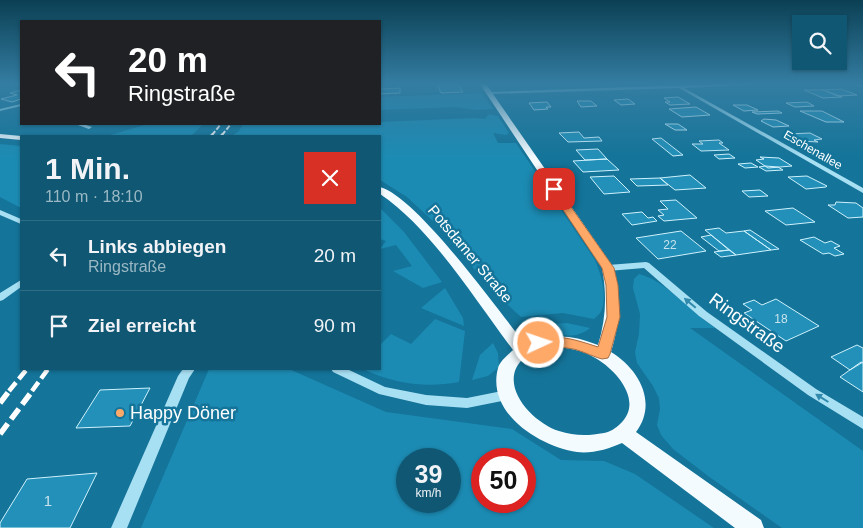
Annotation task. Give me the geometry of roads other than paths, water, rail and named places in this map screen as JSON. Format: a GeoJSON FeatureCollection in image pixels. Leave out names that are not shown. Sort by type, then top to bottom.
{"type":"FeatureCollection","features":[{"type":"Feature","properties":{"kind":"main road"},"geometry":{"type":"LineString","coordinates":[[499,109],[608,268],[612,285],[614,317],[602,354]]}},
{"type":"Feature","properties":{"kind":"main road"},"geometry":{"type":"LineString","coordinates":[[0,136],[20,138]]}},
{"type":"Feature","properties":{"kind":"main road","name":"Potsdamer Straße"},"geometry":{"type":"LineString","coordinates":[[381,191],[400,204],[441,246],[522,350]]}},
{"type":"Feature","properties":{"kind":"main road"},"geometry":{"type":"LineString","coordinates":[[560,342],[582,345],[602,354],[626,374],[636,392],[637,410],[635,419],[623,433],[614,439],[590,444],[562,441],[549,437],[527,423],[518,414],[507,394],[505,386],[507,369],[510,362],[522,350],[539,343],[560,342]]}},
{"type":"Feature","properties":{"kind":"main road"},"geometry":{"type":"LineString","coordinates":[[623,433],[753,528]]}},
{"type":"Feature","properties":{"kind":"street","name":"Eschenallee"},"geometry":{"type":"LineString","coordinates":[[718,109],[863,191]]}},
{"type":"Feature","properties":{"kind":"street"},"geometry":{"type":"LineString","coordinates":[[82,125],[89,127]]}},
{"type":"Feature","properties":{"kind":"street"},"geometry":{"type":"LineString","coordinates":[[0,212],[20,222]]}},
{"type":"Feature","properties":{"kind":"street","name":"Ringstraße"},"geometry":{"type":"LineString","coordinates":[[608,268],[646,265],[703,314],[812,392],[863,424]]}},
{"type":"Feature","properties":{"kind":"street"},"geometry":{"type":"LineString","coordinates":[[0,298],[20,285]]}},
{"type":"Feature","properties":{"kind":"street"},"geometry":{"type":"LineString","coordinates":[[119,528],[184,376],[188,370]]}},
{"type":"Feature","properties":{"kind":"street"},"geometry":{"type":"LineString","coordinates":[[339,370],[383,392],[426,400],[467,403],[507,394]]}},
{"type":"Feature","properties":{"kind":"railway"},"geometry":{"type":"LineString","coordinates":[[212,135],[220,125]]}},
{"type":"Feature","properties":{"kind":"railway"},"geometry":{"type":"LineString","coordinates":[[222,135],[230,125]]}},
{"type":"Feature","properties":{"kind":"railway"},"geometry":{"type":"LineString","coordinates":[[9,391],[26,370]]}},
{"type":"Feature","properties":{"kind":"railway"},"geometry":{"type":"LineString","coordinates":[[32,391],[47,370]]}},
{"type":"Feature","properties":{"kind":"railway"},"geometry":{"type":"LineString","coordinates":[[0,403],[10,390]]}},
{"type":"Feature","properties":{"kind":"railway"},"geometry":{"type":"LineString","coordinates":[[0,434],[33,390]]}},
{"type":"Feature","properties":{"kind":"place","name":"Happy Döner"},"geometry":{"type":"Point","coordinates":[120,413]}}]}
